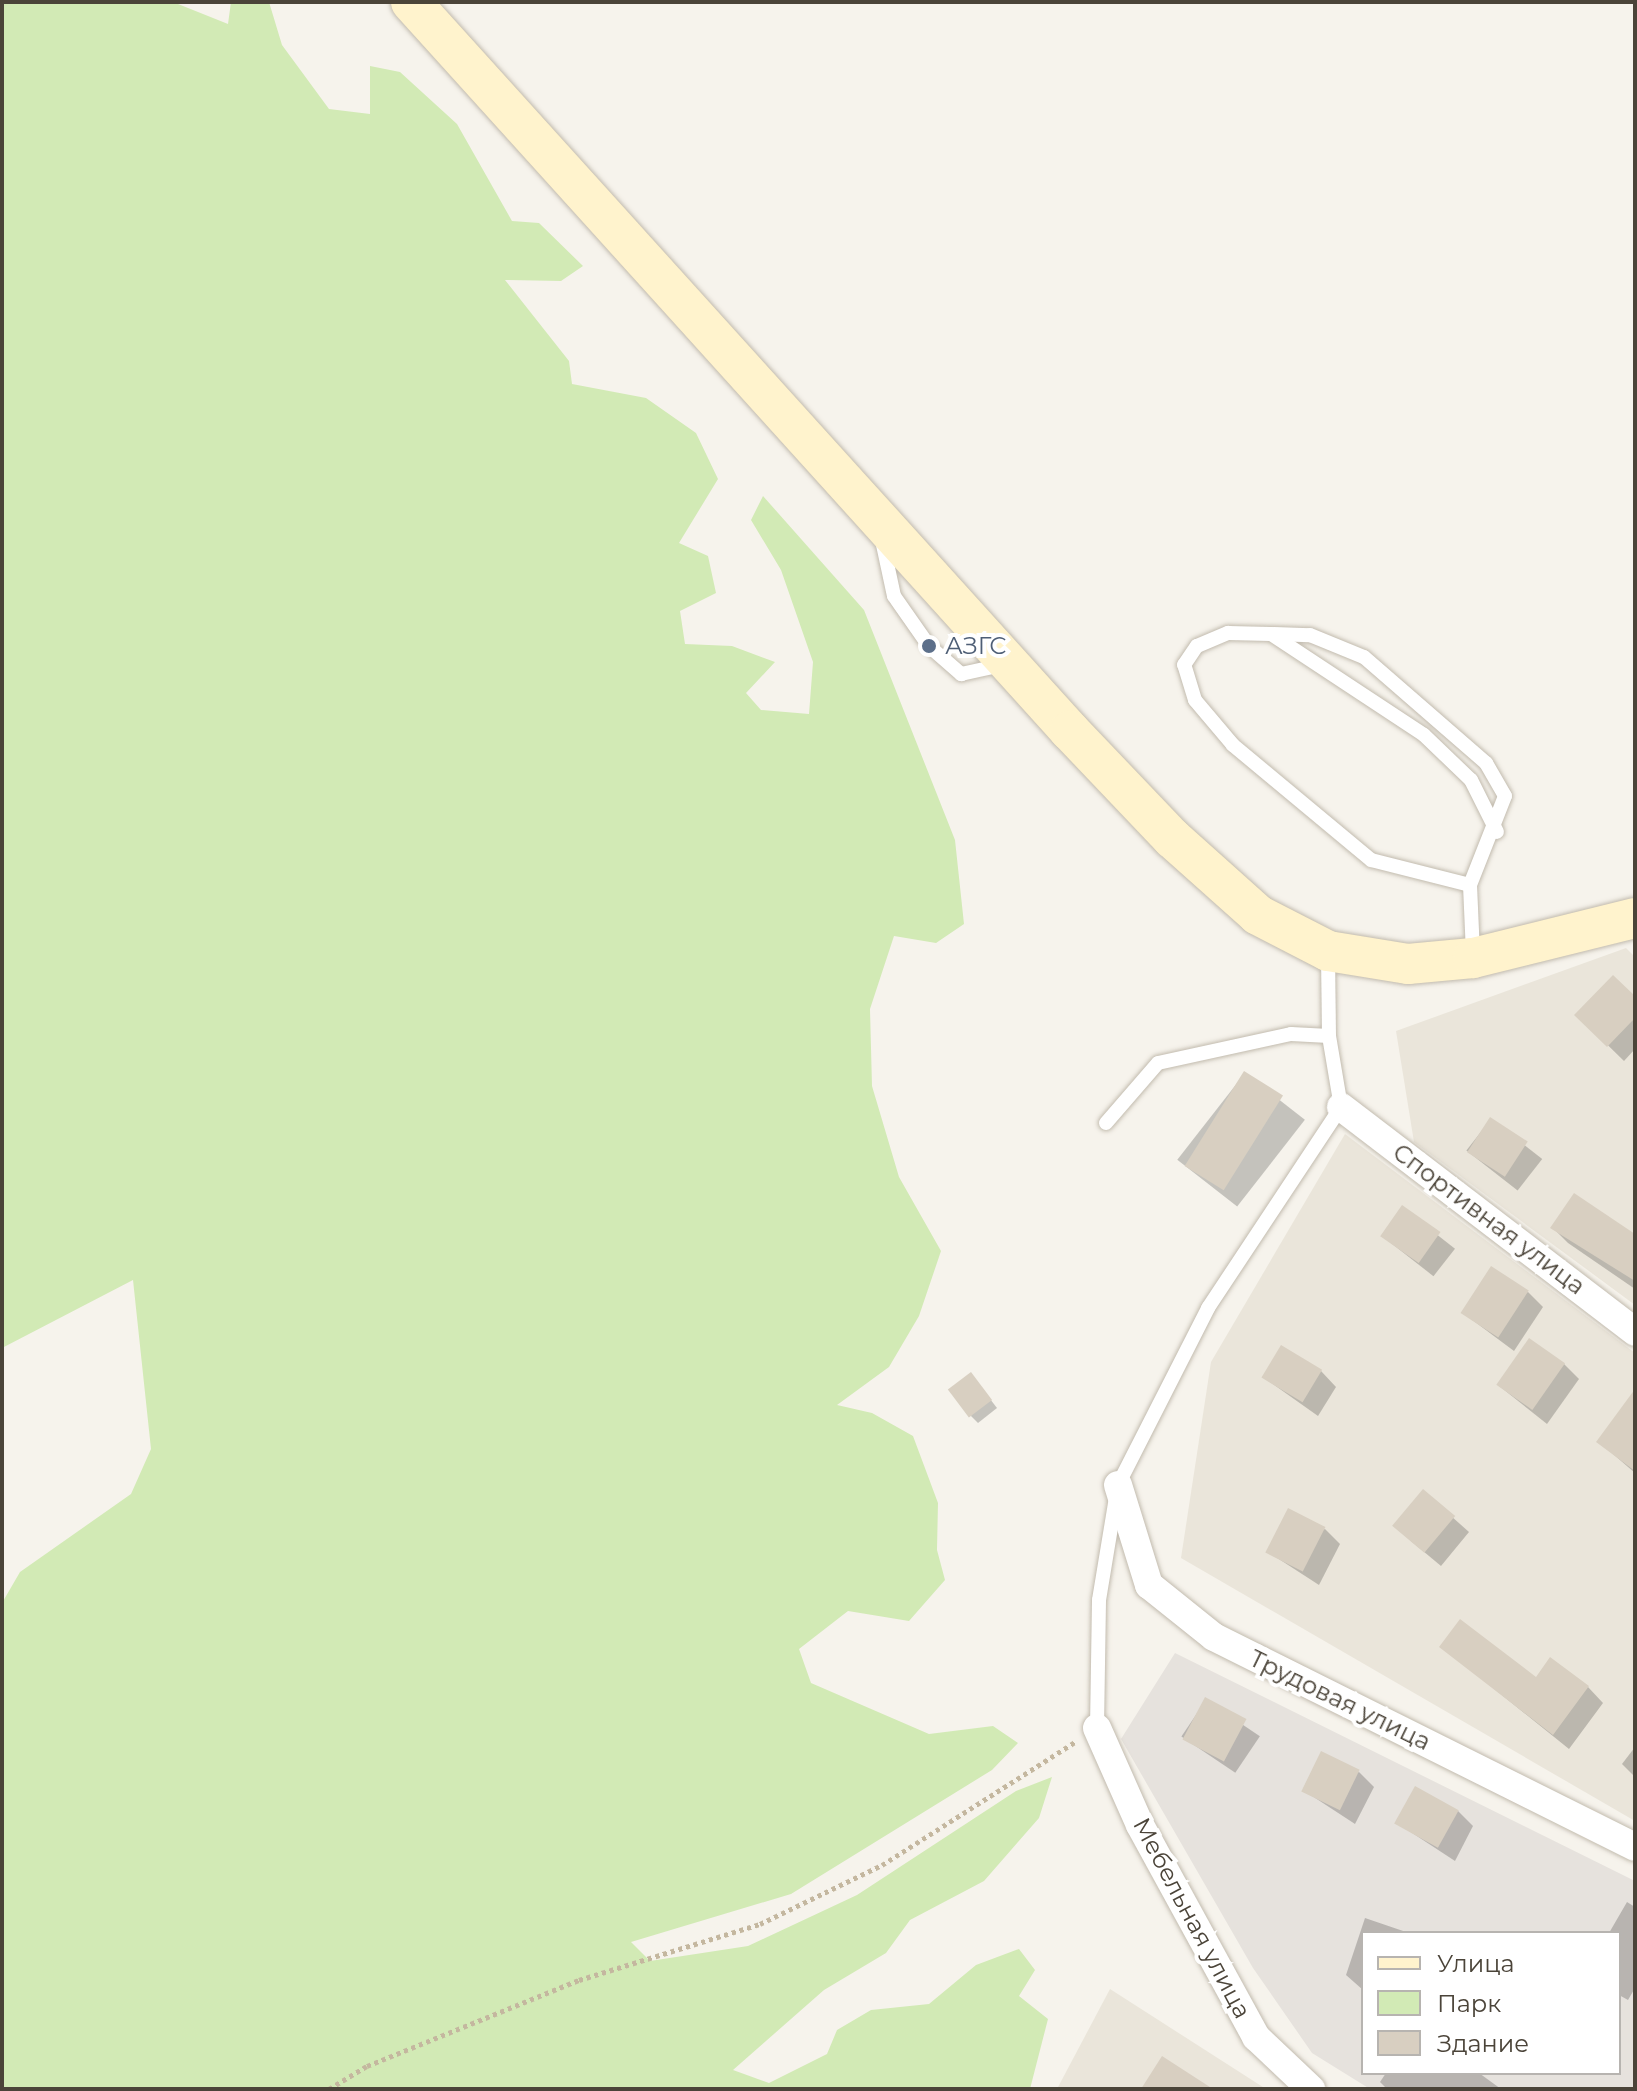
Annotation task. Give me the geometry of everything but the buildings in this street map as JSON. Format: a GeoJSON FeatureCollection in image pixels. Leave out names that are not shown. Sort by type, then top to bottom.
{"type":"FeatureCollection","features":[{"type":"Feature","properties":{"kind":"main road"},"geometry":{"type":"LineString","coordinates":[[411,2],[878,520],[1172,838],[1258,915],[1328,951],[1408,964],[1473,958],[1635,918]]}},
{"type":"Feature","properties":{"kind":"street","name":"Спортивная улица"},"geometry":{"type":"LineString","coordinates":[[1341,1107],[1635,1332]]}},
{"type":"Feature","properties":{"kind":"street","name":"Трудовая улица"},"geometry":{"type":"LineString","coordinates":[[1118,1485],[1149,1585],[1214,1637],[1635,1847]]}},
{"type":"Feature","properties":{"kind":"street","name":"Мебельная улица"},"geometry":{"type":"LineString","coordinates":[[1097,1728],[1140,1825],[1256,2037],[1311,2089]]}},
{"type":"Feature","properties":{"kind":"lane"},"geometry":{"type":"LineString","coordinates":[[1470,885],[1371,860],[1233,745],[1195,700],[1184,665],[1197,646],[1228,633],[1310,635],[1364,657],[1423,705],[1486,763],[1505,796],[1497,832],[1470,885],[1473,958]]}},
{"type":"Feature","properties":{"kind":"lane"},"geometry":{"type":"LineString","coordinates":[[1271,634],[1424,735],[1471,780],[1497,832]]}},
{"type":"Feature","properties":{"kind":"lane"},"geometry":{"type":"LineString","coordinates":[[1097,1728],[1099,1600],[1118,1485],[1208,1308],[1341,1107],[1329,1036],[1328,951]]}},
{"type":"Feature","properties":{"kind":"lane"},"geometry":{"type":"LineString","coordinates":[[1106,1123],[1158,1063],[1291,1034],[1329,1036]]}},
{"type":"Feature","properties":{"kind":"path"},"geometry":{"type":"LineString","coordinates":[[329,2089],[579,1980],[760,1924],[882,1865],[1097,1728]]}},
{"type":"Feature","properties":{"kind":"shaded area"},"geometry":{"type":"Polygon","coordinates":[[[1626,948],[1635,957],[1635,1305],[1414,1142],[1396,1031],[1626,948]]]}},
{"type":"Feature","properties":{"kind":"shaded area"},"geometry":{"type":"Polygon","coordinates":[[[1345,1134],[1635,1353],[1635,1821],[1181,1558],[1211,1362],[1345,1134]]]}},
{"type":"Feature","properties":{"kind":"shaded area"},"geometry":{"type":"Polygon","coordinates":[[[1175,1653],[1635,1881],[1635,2089],[1370,2089],[1312,2053],[1253,1968],[1121,1739],[1175,1653]]]}},
{"type":"Feature","properties":{"kind":"shaded area"},"geometry":{"type":"Polygon","coordinates":[[[1110,1989],[1266,2089],[1057,2089],[1110,1989]]]}},
{"type":"Feature","properties":{"kind":"green space"},"geometry":{"type":"Polygon","coordinates":[[[2,2],[173,2],[228,24],[231,2],[269,2],[282,45],[329,109],[370,114],[370,66],[400,72],[457,124],[512,221],[539,223],[583,266],[561,281],[505,280],[569,361],[572,384],[646,398],[696,433],[718,479],[679,543],[708,556],[716,593],[680,611],[685,644],[732,646],[775,662],[746,693],[761,710],[809,714],[813,662],[781,570],[751,520],[763,496],[864,610],[955,840],[964,924],[936,943],[894,936],[870,1009],[872,1086],[899,1177],[941,1251],[919,1316],[889,1367],[837,1405],[872,1413],[913,1436],[938,1503],[937,1550],[945,1580],[909,1621],[848,1611],[799,1649],[811,1683],[929,1734],[993,1726],[1018,1743],[992,1770],[791,1894],[631,1942],[650,1961],[748,1946],[857,1895],[1016,1791],[1052,1777],[1039,1818],[984,1881],[910,1920],[886,1953],[824,1990],[733,2070],[769,2083],[827,2054],[837,2030],[871,2010],[929,2004],[976,1965],[1019,1949],[1035,1970],[1019,1996],[1048,2019],[1030,2089],[2,2089],[2,1603],[20,1572],[131,1494],[151,1449],[133,1280],[2,1348],[2,2]]]}},
{"type":"Feature","properties":{"kind":"place","name":"АЗГС"},"geometry":{"type":"Point","coordinates":[929,646]}}]}
